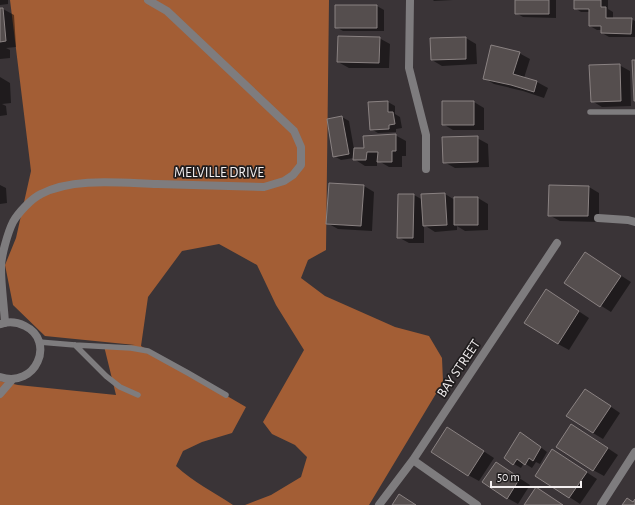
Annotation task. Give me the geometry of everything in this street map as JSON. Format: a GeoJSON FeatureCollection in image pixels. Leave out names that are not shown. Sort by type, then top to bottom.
{"type":"FeatureCollection","features":[{"type":"Feature","properties":{"kind":"street","name":"MELVILLE DRIVE"},"geometry":{"type":"LineString","coordinates":[[2,324],[1,258],[14,221],[26,206],[40,194],[55,188],[78,183],[264,187],[284,181],[293,175],[301,165],[301,147],[294,131],[167,11],[148,0]]}},
{"type":"Feature","properties":{"kind":"street"},"geometry":{"type":"LineString","coordinates":[[410,0],[410,68],[426,135],[426,169]]}},
{"type":"Feature","properties":{"kind":"street"},"geometry":{"type":"LineString","coordinates":[[598,218],[628,220],[635,222]]}},
{"type":"Feature","properties":{"kind":"street","name":"BAY STREET"},"geometry":{"type":"LineString","coordinates":[[378,505],[413,460],[557,244]]}},
{"type":"Feature","properties":{"kind":"street"},"geometry":{"type":"LineString","coordinates":[[0,377],[12,380],[27,375],[33,370],[40,357],[37,336],[28,327],[17,322],[2,324]]}},
{"type":"Feature","properties":{"kind":"street"},"geometry":{"type":"LineString","coordinates":[[0,394],[12,380]]}},
{"type":"Feature","properties":{"kind":"street"},"geometry":{"type":"LineString","coordinates":[[601,505],[635,452]]}},
{"type":"Feature","properties":{"kind":"street"},"geometry":{"type":"LineString","coordinates":[[413,460],[477,505]]}},
{"type":"Feature","properties":{"kind":"lane"},"geometry":{"type":"LineString","coordinates":[[590,112],[635,112]]}},
{"type":"Feature","properties":{"kind":"lane"},"geometry":{"type":"LineString","coordinates":[[39,342],[131,348],[148,351],[226,395]]}},
{"type":"Feature","properties":{"kind":"lane"},"geometry":{"type":"LineString","coordinates":[[75,345],[106,376],[120,387],[138,395]]}},
{"type":"Feature","properties":{"kind":"shaded area"},"geometry":{"type":"Polygon","coordinates":[[[10,0],[329,0],[326,250],[308,260],[301,278],[325,296],[395,327],[429,336],[442,358],[443,382],[369,505],[245,505],[271,495],[301,477],[307,457],[295,445],[272,434],[263,422],[304,350],[276,305],[257,265],[219,244],[182,251],[148,297],[141,346],[246,407],[232,433],[202,442],[183,451],[176,466],[196,482],[233,505],[0,505],[0,381],[18,385],[116,395],[104,346],[135,345],[45,336],[13,305],[5,265],[16,238],[31,171],[10,0]]]}},
{"type":"Feature","properties":{"kind":"building"},"geometry":{"type":"Polygon","coordinates":[[[515,0],[549,0],[549,14],[515,14],[515,0]]]}},
{"type":"Feature","properties":{"kind":"building"},"geometry":{"type":"Polygon","coordinates":[[[574,0],[601,0],[601,7],[606,7],[606,18],[632,18],[631,34],[601,33],[601,26],[589,26],[589,9],[574,9],[574,0]]]}},
{"type":"Feature","properties":{"kind":"building"},"geometry":{"type":"Polygon","coordinates":[[[335,5],[377,5],[377,28],[335,28],[335,5]]]}},
{"type":"Feature","properties":{"kind":"building"},"geometry":{"type":"Polygon","coordinates":[[[0,8],[3,8],[6,41],[0,42],[0,8]]]}},
{"type":"Feature","properties":{"kind":"building"},"geometry":{"type":"Polygon","coordinates":[[[338,36],[380,37],[379,63],[337,62],[338,36]]]}},
{"type":"Feature","properties":{"kind":"building"},"geometry":{"type":"Polygon","coordinates":[[[466,37],[466,59],[431,60],[430,38],[466,37]]]}},
{"type":"Feature","properties":{"kind":"building"},"geometry":{"type":"Polygon","coordinates":[[[491,45],[520,52],[513,74],[537,81],[534,92],[483,79],[491,45]]]}},
{"type":"Feature","properties":{"kind":"building"},"geometry":{"type":"Polygon","coordinates":[[[632,60],[635,60],[635,101],[634,101],[632,60]]]}},
{"type":"Feature","properties":{"kind":"building"},"geometry":{"type":"Polygon","coordinates":[[[620,64],[621,101],[591,102],[589,65],[620,64]]]}},
{"type":"Feature","properties":{"kind":"building"},"geometry":{"type":"Polygon","coordinates":[[[388,101],[388,112],[393,112],[395,124],[389,125],[389,129],[370,130],[368,102],[388,101]]]}},
{"type":"Feature","properties":{"kind":"building"},"geometry":{"type":"Polygon","coordinates":[[[442,101],[474,101],[474,125],[442,125],[442,101]]]}},
{"type":"Feature","properties":{"kind":"building"},"geometry":{"type":"Polygon","coordinates":[[[342,116],[349,154],[333,157],[327,119],[342,116]]]}},
{"type":"Feature","properties":{"kind":"building"},"geometry":{"type":"Polygon","coordinates":[[[396,134],[396,151],[392,151],[392,162],[377,162],[378,152],[367,152],[366,160],[353,160],[354,148],[364,148],[363,136],[396,134]]]}},
{"type":"Feature","properties":{"kind":"building"},"geometry":{"type":"Polygon","coordinates":[[[478,136],[478,162],[443,163],[442,137],[478,136]]]}},
{"type":"Feature","properties":{"kind":"building"},"geometry":{"type":"Polygon","coordinates":[[[329,183],[364,185],[361,226],[326,224],[329,183]]]}},
{"type":"Feature","properties":{"kind":"building"},"geometry":{"type":"Polygon","coordinates":[[[549,185],[589,186],[588,216],[548,216],[549,185]]]}},
{"type":"Feature","properties":{"kind":"building"},"geometry":{"type":"Polygon","coordinates":[[[445,193],[447,225],[423,226],[421,194],[445,193]]]}},
{"type":"Feature","properties":{"kind":"building"},"geometry":{"type":"Polygon","coordinates":[[[398,194],[414,194],[413,238],[397,238],[398,194]]]}},
{"type":"Feature","properties":{"kind":"building"},"geometry":{"type":"Polygon","coordinates":[[[454,197],[478,197],[478,225],[454,225],[454,197]]]}},
{"type":"Feature","properties":{"kind":"building"},"geometry":{"type":"Polygon","coordinates":[[[585,252],[621,276],[600,307],[564,283],[585,252]]]}},
{"type":"Feature","properties":{"kind":"building"},"geometry":{"type":"Polygon","coordinates":[[[546,289],[579,311],[558,344],[524,323],[546,289]]]}},
{"type":"Feature","properties":{"kind":"building"},"geometry":{"type":"Polygon","coordinates":[[[585,389],[611,406],[593,433],[566,416],[585,389]]]}},
{"type":"Feature","properties":{"kind":"building"},"geometry":{"type":"Polygon","coordinates":[[[571,424],[608,448],[593,471],[556,447],[571,424]]]}},
{"type":"Feature","properties":{"kind":"building"},"geometry":{"type":"Polygon","coordinates":[[[447,427],[484,451],[468,476],[431,452],[447,427]]]}},
{"type":"Feature","properties":{"kind":"building"},"geometry":{"type":"Polygon","coordinates":[[[520,432],[541,447],[533,461],[529,458],[525,465],[517,459],[513,465],[504,458],[520,432]]]}},
{"type":"Feature","properties":{"kind":"building"},"geometry":{"type":"Polygon","coordinates":[[[552,449],[587,472],[569,498],[535,476],[552,449]]]}},
{"type":"Feature","properties":{"kind":"building"},"geometry":{"type":"Polygon","coordinates":[[[496,462],[520,478],[507,499],[482,482],[496,462]]]}},
{"type":"Feature","properties":{"kind":"building"},"geometry":{"type":"Polygon","coordinates":[[[536,487],[563,505],[524,505],[536,487]]]}},
{"type":"Feature","properties":{"kind":"building"},"geometry":{"type":"Polygon","coordinates":[[[399,494],[416,505],[392,505],[399,494]]]}},
{"type":"Feature","properties":{"kind":"building"},"geometry":{"type":"Polygon","coordinates":[[[627,498],[633,502],[635,499],[635,505],[622,505],[627,498]]]}}]}
